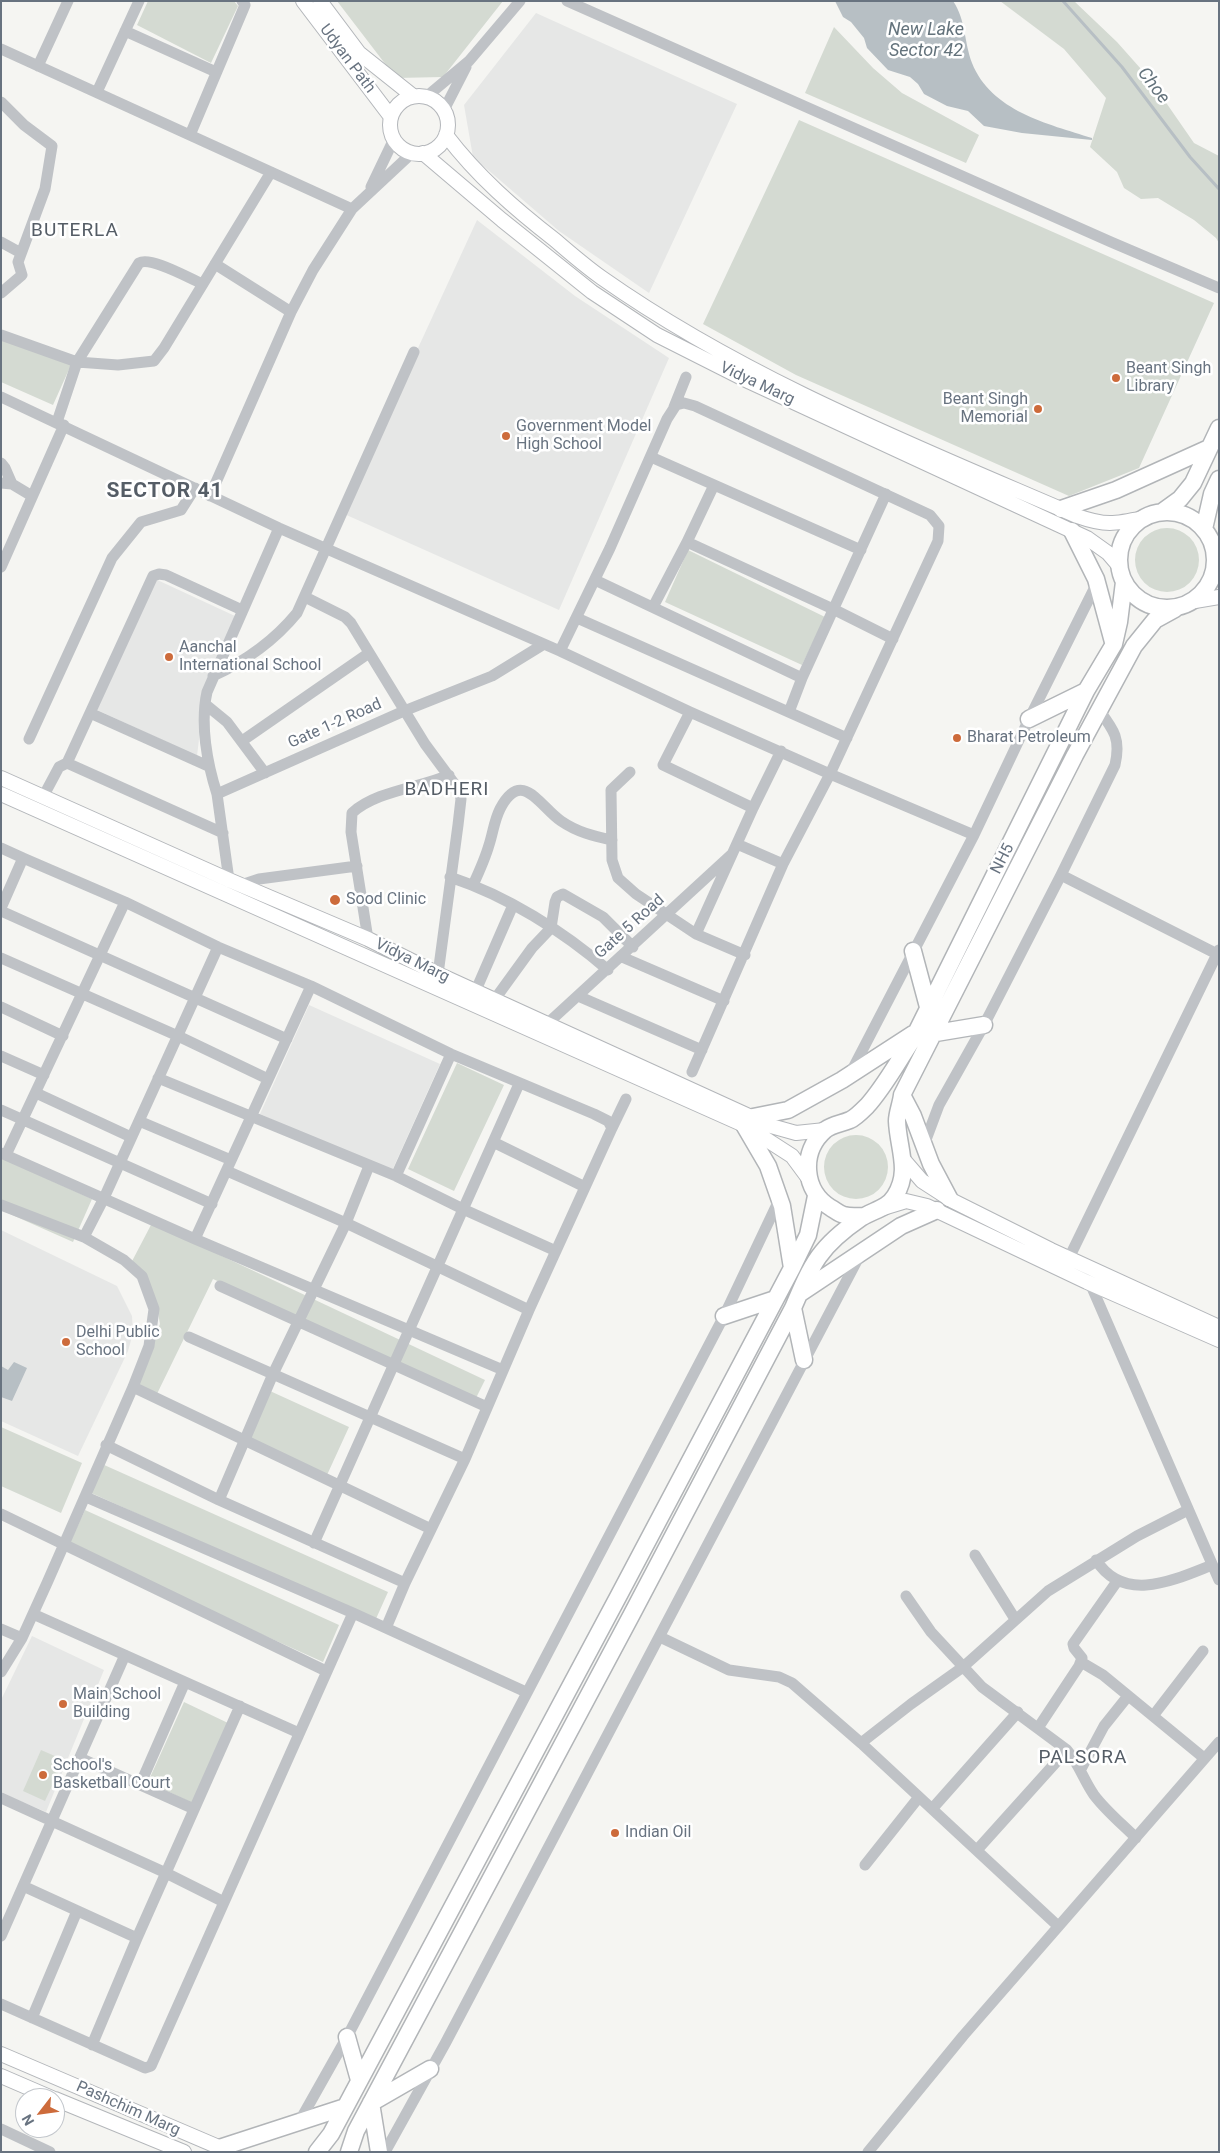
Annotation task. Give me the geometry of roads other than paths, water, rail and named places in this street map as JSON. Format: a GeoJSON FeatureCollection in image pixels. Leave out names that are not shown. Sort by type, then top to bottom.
{"type":"FeatureCollection","features":[{"type":"Feature","properties":{"kind":"highway","name":"NH5"},"geometry":{"type":"LineString","coordinates":[[825,1130],[840,1122],[850,1120],[867,1106],[883,1086],[916,1032],[1086,691],[1114,644],[1119,622],[1122,574],[1120,550],[1126,534],[1143,518],[1162,512],[1180,499],[1193,483],[1219,428]]}},
{"type":"Feature","properties":{"kind":"highway"},"geometry":{"type":"LineString","coordinates":[[1061,509],[1116,490],[1209,448]]}},
{"type":"Feature","properties":{"kind":"highway"},"geometry":{"type":"LineString","coordinates":[[1204,529],[1212,494],[1219,479]]}},
{"type":"Feature","properties":{"kind":"highway","name":"NH5"},"geometry":{"type":"LineString","coordinates":[[349,2152],[356,2131],[591,1693],[796,1301],[817,1256],[832,1239],[863,1216],[883,1208],[895,1196],[904,1176],[897,1119],[902,1095],[936,1033],[1099,710],[1134,646],[1155,620],[1195,601],[1207,589],[1218,558],[1204,529],[1191,518],[1178,513],[1162,512]]}},
{"type":"Feature","properties":{"kind":"highway"},"geometry":{"type":"LineString","coordinates":[[1072,531],[1097,583],[1114,644]]}},
{"type":"Feature","properties":{"kind":"highway"},"geometry":{"type":"LineString","coordinates":[[1122,574],[1132,594],[1155,608],[1175,609]]}},
{"type":"Feature","properties":{"kind":"highway"},"geometry":{"type":"LineString","coordinates":[[1029,718],[1086,691]]}},
{"type":"Feature","properties":{"kind":"highway"},"geometry":{"type":"LineString","coordinates":[[913,951],[928,1007]]}},
{"type":"Feature","properties":{"kind":"highway"},"geometry":{"type":"LineString","coordinates":[[936,1033],[984,1025]]}},
{"type":"Feature","properties":{"kind":"highway"},"geometry":{"type":"LineString","coordinates":[[792,1268],[779,1200],[768,1166],[748,1121],[788,1110],[849,1076],[916,1032]]}},
{"type":"Feature","properties":{"kind":"highway"},"geometry":{"type":"LineString","coordinates":[[902,1095],[931,1164],[949,1198]]}},
{"type":"Feature","properties":{"kind":"highway"},"geometry":{"type":"LineString","coordinates":[[825,1130],[814,1143],[808,1158],[808,1179],[821,1202],[843,1215],[863,1216]]}},
{"type":"Feature","properties":{"kind":"highway"},"geometry":{"type":"LineString","coordinates":[[317,2152],[331,2134],[792,1268],[808,1235],[816,1196]]}},
{"type":"Feature","properties":{"kind":"highway"},"geometry":{"type":"LineString","coordinates":[[804,1360],[796,1301],[901,1226],[936,1210]]}},
{"type":"Feature","properties":{"kind":"highway"},"geometry":{"type":"LineString","coordinates":[[724,1316],[775,1299]]}},
{"type":"Feature","properties":{"kind":"highway"},"geometry":{"type":"LineString","coordinates":[[347,2037],[359,2080]]}},
{"type":"Feature","properties":{"kind":"highway"},"geometry":{"type":"LineString","coordinates":[[379,2152],[371,2103],[430,2069]]}},
{"type":"Feature","properties":{"kind":"highway"},"geometry":{"type":"LineString","coordinates":[[224,2150],[345,2107]]}},
{"type":"Feature","properties":{"kind":"main road","name":"Udyan Path"},"geometry":{"type":"LineString","coordinates":[[303,1],[391,117]]}},
{"type":"Feature","properties":{"kind":"main road","name":"Udyan Path"},"geometry":{"type":"LineString","coordinates":[[320,1],[359,53],[419,96]]}},
{"type":"Feature","properties":{"kind":"main road"},"geometry":{"type":"LineString","coordinates":[[419,96],[436,102],[444,110],[448,122],[446,135],[434,150],[418,153],[403,148],[394,139],[390,128],[391,117],[395,109],[404,100],[419,96]]}},
{"type":"Feature","properties":{"kind":"main road","name":"Vidya Marg"},"geometry":{"type":"LineString","coordinates":[[446,135],[460,154],[514,207],[600,277],[663,319],[764,376],[925,450],[1096,523],[1114,524],[1143,518]]}},
{"type":"Feature","properties":{"kind":"main road","name":"Vidya Marg"},"geometry":{"type":"LineString","coordinates":[[418,153],[592,292],[657,335],[750,382],[1072,531],[1101,548],[1122,574]]}},
{"type":"Feature","properties":{"kind":"main road"},"geometry":{"type":"LineString","coordinates":[[1195,601],[1219,597]]}},
{"type":"Feature","properties":{"kind":"main road","name":"Vidya Marg"},"geometry":{"type":"LineString","coordinates":[[1,778],[368,939],[438,974],[548,1023],[748,1121],[792,1156],[808,1179]]}},
{"type":"Feature","properties":{"kind":"main road","name":"Vidya Marg"},"geometry":{"type":"LineString","coordinates":[[1,794],[748,1121],[796,1132],[825,1130]]}},
{"type":"Feature","properties":{"kind":"main road"},"geometry":{"type":"LineString","coordinates":[[901,1153],[922,1181],[949,1198],[1069,1258],[1093,1277],[1219,1340]]}},
{"type":"Feature","properties":{"kind":"main road"},"geometry":{"type":"LineString","coordinates":[[883,1208],[906,1202],[936,1210],[1093,1277],[1219,1327]]}},
{"type":"Feature","properties":{"kind":"main road","name":"Pashchim Marg"},"geometry":{"type":"LineString","coordinates":[[1,2054],[224,2150]]}},
{"type":"Feature","properties":{"kind":"main road","name":"Pashchim Marg"},"geometry":{"type":"LineString","coordinates":[[1,2076],[28,2088]]}},
{"type":"Feature","properties":{"kind":"main road","name":"Pashchim Marg"},"geometry":{"type":"LineString","coordinates":[[65,2104],[184,2152]]}},
{"type":"Feature","properties":{"kind":"street"},"geometry":{"type":"LineString","coordinates":[[97,92],[139,1]]}},
{"type":"Feature","properties":{"kind":"street"},"geometry":{"type":"LineString","coordinates":[[190,135],[245,5],[242,1]]}},
{"type":"Feature","properties":{"kind":"street"},"geometry":{"type":"LineString","coordinates":[[444,110],[470,61],[520,1]]}},
{"type":"Feature","properties":{"kind":"street"},"geometry":{"type":"LineString","coordinates":[[567,1],[1219,288]]}},
{"type":"Feature","properties":{"kind":"street"},"geometry":{"type":"LineString","coordinates":[[38,66],[67,2]]}},
{"type":"Feature","properties":{"kind":"street"},"geometry":{"type":"LineString","coordinates":[[125,31],[216,72]]}},
{"type":"Feature","properties":{"kind":"street"},"geometry":{"type":"LineString","coordinates":[[1,49],[352,210]]}},
{"type":"Feature","properties":{"kind":"street"},"geometry":{"type":"LineString","coordinates":[[419,96],[470,61]]}},
{"type":"Feature","properties":{"kind":"street"},"geometry":{"type":"LineString","coordinates":[[1,102],[24,125],[52,146],[45,189],[18,262],[22,275],[1,293]]}},
{"type":"Feature","properties":{"kind":"street"},"geometry":{"type":"LineString","coordinates":[[368,193],[394,139]]}},
{"type":"Feature","properties":{"kind":"street"},"geometry":{"type":"LineString","coordinates":[[210,496],[292,312],[313,270],[352,210],[368,193],[418,153]]}},
{"type":"Feature","properties":{"kind":"street"},"geometry":{"type":"LineString","coordinates":[[1,335],[77,362],[118,365],[154,361],[164,348],[271,172]]}},
{"type":"Feature","properties":{"kind":"street"},"geometry":{"type":"LineString","coordinates":[[1,242],[21,253]]}},
{"type":"Feature","properties":{"kind":"street"},"geometry":{"type":"LineString","coordinates":[[1,567],[61,424],[77,362],[139,263],[143,261],[154,262],[203,284]]}},
{"type":"Feature","properties":{"kind":"street"},"geometry":{"type":"LineString","coordinates":[[215,264],[292,312]]}},
{"type":"Feature","properties":{"kind":"street"},"geometry":{"type":"LineString","coordinates":[[213,676],[241,663],[255,653],[288,624],[297,613],[414,352]]}},
{"type":"Feature","properties":{"kind":"street"},"geometry":{"type":"LineString","coordinates":[[560,651],[595,580],[686,377]]}},
{"type":"Feature","properties":{"kind":"street"},"geometry":{"type":"LineString","coordinates":[[1,397],[279,528],[560,651],[690,712],[974,836]]}},
{"type":"Feature","properties":{"kind":"street"},"geometry":{"type":"LineString","coordinates":[[674,407],[684,403],[695,406],[886,494],[930,515],[937,522],[940,530],[938,541],[847,738],[783,864],[692,1072]]}},
{"type":"Feature","properties":{"kind":"street"},"geometry":{"type":"LineString","coordinates":[[651,457],[862,550]]}},
{"type":"Feature","properties":{"kind":"street"},"geometry":{"type":"LineString","coordinates":[[1,463],[6,468],[7,484],[32,496]]}},
{"type":"Feature","properties":{"kind":"street"},"geometry":{"type":"LineString","coordinates":[[653,607],[687,542],[714,484]]}},
{"type":"Feature","properties":{"kind":"street"},"geometry":{"type":"LineString","coordinates":[[29,738],[112,558],[141,522],[181,510],[195,488]]}},
{"type":"Feature","properties":{"kind":"street"},"geometry":{"type":"LineString","coordinates":[[789,712],[802,678],[886,494]]}},
{"type":"Feature","properties":{"kind":"street"},"geometry":{"type":"LineString","coordinates":[[279,528],[206,692],[208,766],[217,794],[222,833],[235,882],[357,866]]}},
{"type":"Feature","properties":{"kind":"street"},"geometry":{"type":"LineString","coordinates":[[687,542],[833,609],[893,639]]}},
{"type":"Feature","properties":{"kind":"street"},"geometry":{"type":"LineString","coordinates":[[43,797],[59,767],[67,763],[153,576],[158,574],[166,575],[242,610]]}},
{"type":"Feature","properties":{"kind":"street"},"geometry":{"type":"LineString","coordinates":[[595,580],[802,678]]}},
{"type":"Feature","properties":{"kind":"street"},"geometry":{"type":"LineString","coordinates":[[849,1076],[974,836],[1029,718],[1097,583]]}},
{"type":"Feature","properties":{"kind":"street"},"geometry":{"type":"LineString","coordinates":[[306,596],[346,617],[356,630],[432,755],[459,790],[461,799],[438,974]]}},
{"type":"Feature","properties":{"kind":"street"},"geometry":{"type":"LineString","coordinates":[[577,618],[847,738]]}},
{"type":"Feature","properties":{"kind":"street","name":"Gate 1-2 Road"},"geometry":{"type":"LineString","coordinates":[[217,794],[404,711],[492,676],[544,644]]}},
{"type":"Feature","properties":{"kind":"street"},"geometry":{"type":"LineString","coordinates":[[242,741],[369,653]]}},
{"type":"Feature","properties":{"kind":"street"},"geometry":{"type":"LineString","coordinates":[[205,704],[227,722],[265,773]]}},
{"type":"Feature","properties":{"kind":"street"},"geometry":{"type":"LineString","coordinates":[[924,1145],[939,1105],[984,1025],[1061,875],[1115,764],[1118,751],[1117,738],[1099,710]]}},
{"type":"Feature","properties":{"kind":"street"},"geometry":{"type":"LineString","coordinates":[[690,712],[663,765],[753,808]]}},
{"type":"Feature","properties":{"kind":"street"},"geometry":{"type":"LineString","coordinates":[[90,713],[208,766]]}},
{"type":"Feature","properties":{"kind":"street"},"geometry":{"type":"LineString","coordinates":[[696,934],[781,751]]}},
{"type":"Feature","properties":{"kind":"street"},"geometry":{"type":"LineString","coordinates":[[67,763],[222,833]]}},
{"type":"Feature","properties":{"kind":"street"},"geometry":{"type":"LineString","coordinates":[[630,772],[611,790],[612,860],[618,878],[636,894],[696,934],[745,954]]}},
{"type":"Feature","properties":{"kind":"street"},"geometry":{"type":"LineString","coordinates":[[368,939],[351,832],[352,813],[370,800],[432,782],[449,775]]}},
{"type":"Feature","properties":{"kind":"street"},"geometry":{"type":"LineString","coordinates":[[473,885],[485,857],[499,810],[504,802],[516,791],[528,792],[554,816],[570,827],[593,836],[612,840]]}},
{"type":"Feature","properties":{"kind":"street"},"geometry":{"type":"LineString","coordinates":[[1,848],[125,902],[218,947],[311,986],[451,1054],[594,1114],[608,1122],[612,1128]]}},
{"type":"Feature","properties":{"kind":"street"},"geometry":{"type":"LineString","coordinates":[[735,849],[783,864]]}},
{"type":"Feature","properties":{"kind":"street","name":"Gate 5 Road"},"geometry":{"type":"LineString","coordinates":[[548,1023],[668,915],[735,849]]}},
{"type":"Feature","properties":{"kind":"street"},"geometry":{"type":"LineString","coordinates":[[23,858],[1,909],[287,1039]]}},
{"type":"Feature","properties":{"kind":"street"},"geometry":{"type":"LineString","coordinates":[[1061,875],[1218,953],[1069,1258]]}},
{"type":"Feature","properties":{"kind":"street"},"geometry":{"type":"LineString","coordinates":[[450,877],[473,885],[513,905],[583,948],[608,970]]}},
{"type":"Feature","properties":{"kind":"street"},"geometry":{"type":"LineString","coordinates":[[495,999],[532,948],[551,928],[555,902],[557,897],[563,894],[603,917],[633,947]]}},
{"type":"Feature","properties":{"kind":"street"},"geometry":{"type":"LineString","coordinates":[[125,902],[36,1093],[4,1154],[195,1239],[503,1370]]}},
{"type":"Feature","properties":{"kind":"street"},"geometry":{"type":"LineString","coordinates":[[476,990],[513,905]]}},
{"type":"Feature","properties":{"kind":"street"},"geometry":{"type":"LineString","coordinates":[[84,1237],[104,1198],[218,947]]}},
{"type":"Feature","properties":{"kind":"street"},"geometry":{"type":"LineString","coordinates":[[622,957],[724,1001]]}},
{"type":"Feature","properties":{"kind":"street"},"geometry":{"type":"LineString","coordinates":[[1,958],[178,1036],[268,1079]]}},
{"type":"Feature","properties":{"kind":"street"},"geometry":{"type":"LineString","coordinates":[[195,1239],[311,986]]}},
{"type":"Feature","properties":{"kind":"street"},"geometry":{"type":"LineString","coordinates":[[578,996],[702,1050]]}},
{"type":"Feature","properties":{"kind":"street"},"geometry":{"type":"LineString","coordinates":[[1,1006],[63,1036]]}},
{"type":"Feature","properties":{"kind":"street"},"geometry":{"type":"LineString","coordinates":[[396,1176],[451,1054]]}},
{"type":"Feature","properties":{"kind":"street"},"geometry":{"type":"LineString","coordinates":[[1,1056],[44,1075]]}},
{"type":"Feature","properties":{"kind":"street"},"geometry":{"type":"LineString","coordinates":[[158,1078],[396,1176],[464,1210],[556,1251]]}},
{"type":"Feature","properties":{"kind":"street"},"geometry":{"type":"LineString","coordinates":[[314,1542],[519,1084]]}},
{"type":"Feature","properties":{"kind":"street"},"geometry":{"type":"LineString","coordinates":[[36,1093],[131,1137]]}},
{"type":"Feature","properties":{"kind":"street"},"geometry":{"type":"LineString","coordinates":[[386,1628],[405,1583],[465,1459],[529,1310],[626,1099]]}},
{"type":"Feature","properties":{"kind":"street"},"geometry":{"type":"LineString","coordinates":[[1,1110],[212,1204]]}},
{"type":"Feature","properties":{"kind":"street"},"geometry":{"type":"LineString","coordinates":[[139,1121],[346,1223],[529,1310]]}},
{"type":"Feature","properties":{"kind":"street"},"geometry":{"type":"LineString","coordinates":[[493,1142],[585,1186]]}},
{"type":"Feature","properties":{"kind":"street"},"geometry":{"type":"LineString","coordinates":[[219,1500],[246,1440],[272,1374],[346,1223],[369,1166]]}},
{"type":"Feature","properties":{"kind":"street"},"geometry":{"type":"LineString","coordinates":[[298,2124],[347,2037],[724,1316],[779,1200]]}},
{"type":"Feature","properties":{"kind":"street"},"geometry":{"type":"LineString","coordinates":[[1,1205],[84,1237],[136,1269],[142,1276],[154,1309],[152,1335],[133,1387],[106,1445],[86,1497],[22,1638],[1,1672]]}},
{"type":"Feature","properties":{"kind":"street"},"geometry":{"type":"LineString","coordinates":[[385,2152],[660,1637],[861,1253]]}},
{"type":"Feature","properties":{"kind":"street"},"geometry":{"type":"LineString","coordinates":[[1093,1277],[1188,1510],[1219,1580]]}},
{"type":"Feature","properties":{"kind":"street"},"geometry":{"type":"LineString","coordinates":[[220,1286],[487,1407]]}},
{"type":"Feature","properties":{"kind":"street"},"geometry":{"type":"LineString","coordinates":[[189,1337],[465,1459]]}},
{"type":"Feature","properties":{"kind":"street"},"geometry":{"type":"LineString","coordinates":[[133,1387],[431,1529]]}},
{"type":"Feature","properties":{"kind":"street"},"geometry":{"type":"LineString","coordinates":[[106,1445],[219,1500],[405,1583]]}},
{"type":"Feature","properties":{"kind":"street"},"geometry":{"type":"LineString","coordinates":[[86,1497],[353,1613],[526,1692]]}},
{"type":"Feature","properties":{"kind":"street"},"geometry":{"type":"LineString","coordinates":[[861,1743],[963,1667],[1048,1590],[1137,1536],[1188,1510]]}},
{"type":"Feature","properties":{"kind":"street"},"geometry":{"type":"LineString","coordinates":[[1,1514],[326,1671]]}},
{"type":"Feature","properties":{"kind":"street"},"geometry":{"type":"LineString","coordinates":[[975,1555],[1015,1619]]}},
{"type":"Feature","properties":{"kind":"street"},"geometry":{"type":"LineString","coordinates":[[1096,1560],[1103,1570],[1118,1580],[1134,1585],[1150,1585],[1184,1576],[1212,1565]]}},
{"type":"Feature","properties":{"kind":"street"},"geometry":{"type":"LineString","coordinates":[[1038,1728],[1081,1662],[1081,1655],[1074,1648],[1074,1644],[1118,1580]]}},
{"type":"Feature","properties":{"kind":"street"},"geometry":{"type":"LineString","coordinates":[[906,1596],[924,1624],[991,1695],[1018,1712],[1067,1750],[1080,1769],[1088,1786],[1100,1802],[1136,1838]]}},
{"type":"Feature","properties":{"kind":"street"},"geometry":{"type":"LineString","coordinates":[[1,2004],[145,2068],[151,2066],[353,1613]]}},
{"type":"Feature","properties":{"kind":"street"},"geometry":{"type":"LineString","coordinates":[[33,1614],[299,1733]]}},
{"type":"Feature","properties":{"kind":"street"},"geometry":{"type":"LineString","coordinates":[[1,1629],[22,1638]]}},
{"type":"Feature","properties":{"kind":"street"},"geometry":{"type":"LineString","coordinates":[[660,1637],[729,1670],[779,1677],[792,1683],[861,1743],[1058,1926]]}},
{"type":"Feature","properties":{"kind":"street"},"geometry":{"type":"LineString","coordinates":[[1153,1716],[1202,1651]]}},
{"type":"Feature","properties":{"kind":"street"},"geometry":{"type":"LineString","coordinates":[[1,1936],[125,1655]]}},
{"type":"Feature","properties":{"kind":"street"},"geometry":{"type":"LineString","coordinates":[[1081,1662],[1102,1675],[1204,1758]]}},
{"type":"Feature","properties":{"kind":"street"},"geometry":{"type":"LineString","coordinates":[[140,1785],[185,1682]]}},
{"type":"Feature","properties":{"kind":"street"},"geometry":{"type":"LineString","coordinates":[[1080,1769],[1104,1726],[1128,1696]]}},
{"type":"Feature","properties":{"kind":"street"},"geometry":{"type":"LineString","coordinates":[[92,2045],[137,1938],[240,1706]]}},
{"type":"Feature","properties":{"kind":"street"},"geometry":{"type":"LineString","coordinates":[[932,1809],[1018,1712]]}},
{"type":"Feature","properties":{"kind":"street"},"geometry":{"type":"LineString","coordinates":[[868,2152],[963,2036],[1219,1742]]}},
{"type":"Feature","properties":{"kind":"street"},"geometry":{"type":"LineString","coordinates":[[977,1850],[1067,1750]]}},
{"type":"Feature","properties":{"kind":"street"},"geometry":{"type":"LineString","coordinates":[[80,1758],[194,1809]]}},
{"type":"Feature","properties":{"kind":"street"},"geometry":{"type":"LineString","coordinates":[[865,1865],[919,1797]]}},
{"type":"Feature","properties":{"kind":"street"},"geometry":{"type":"LineString","coordinates":[[1,1798],[166,1873],[224,1902]]}},
{"type":"Feature","properties":{"kind":"street"},"geometry":{"type":"LineString","coordinates":[[23,1886],[137,1938]]}},
{"type":"Feature","properties":{"kind":"street"},"geometry":{"type":"LineString","coordinates":[[32,2018],[77,1911]]}},
{"type":"Feature","properties":{"kind":"street"},"geometry":{"type":"LineString","coordinates":[[1,2129],[50,2152]]}},
{"type":"Feature","properties":{"kind":"water","name":"New Lake Sector 42"},"geometry":{"type":"Polygon","coordinates":[[[835,1],[953,1],[963,23],[972,63],[981,79],[993,93],[1023,113],[1040,121],[1092,138],[1092,140],[1022,133],[984,126],[968,111],[947,106],[924,94],[918,84],[910,77],[888,70],[867,48],[864,38],[851,22],[843,17],[835,1]]]}},
{"type":"Feature","properties":{"kind":"water"},"geometry":{"type":"Polygon","coordinates":[[[14,1362],[27,1368],[12,1401],[1,1397],[1,1366],[8,1370],[14,1362]]]}},
{"type":"Feature","properties":{"kind":"waterway","name":"Choe"},"geometry":{"type":"LineString","coordinates":[[1063,1],[1122,67],[1190,157],[1219,189]]}},
{"type":"Feature","properties":{"kind":"place","name":"Beant Singh Library"},"geometry":{"type":"Point","coordinates":[1116,378]}},
{"type":"Feature","properties":{"kind":"place","name":"Beant Singh Memorial"},"geometry":{"type":"Point","coordinates":[1038,409]}},
{"type":"Feature","properties":{"kind":"place","name":"Government Model High School"},"geometry":{"type":"Point","coordinates":[506,436]}},
{"type":"Feature","properties":{"kind":"place","name":"Aanchal International School"},"geometry":{"type":"Point","coordinates":[169,657]}},
{"type":"Feature","properties":{"kind":"place","name":"Bharat Petroleum"},"geometry":{"type":"Point","coordinates":[957,738]}},
{"type":"Feature","properties":{"kind":"place","name":"Sood Clinic"},"geometry":{"type":"Point","coordinates":[335,900]}},
{"type":"Feature","properties":{"kind":"place","name":"Delhi Public School"},"geometry":{"type":"Point","coordinates":[66,1342]}},
{"type":"Feature","properties":{"kind":"place","name":"Main School Building"},"geometry":{"type":"Point","coordinates":[63,1704]}},
{"type":"Feature","properties":{"kind":"place","name":"School's Basketball Court"},"geometry":{"type":"Point","coordinates":[43,1775]}},
{"type":"Feature","properties":{"kind":"place","name":"Indian Oil"},"geometry":{"type":"Point","coordinates":[615,1833]}},
{"type":"Feature","properties":{"kind":"district","name":"BUTERLA"},"geometry":{"type":"Point","coordinates":[75,231]}},
{"type":"Feature","properties":{"kind":"district","name":"SECTOR 41"},"geometry":{"type":"Point","coordinates":[165,492]}},
{"type":"Feature","properties":{"kind":"district","name":"BADHERI"},"geometry":{"type":"Point","coordinates":[447,790]}},
{"type":"Feature","properties":{"kind":"district","name":"PALSORA"},"geometry":{"type":"Point","coordinates":[1083,1758]}}]}
